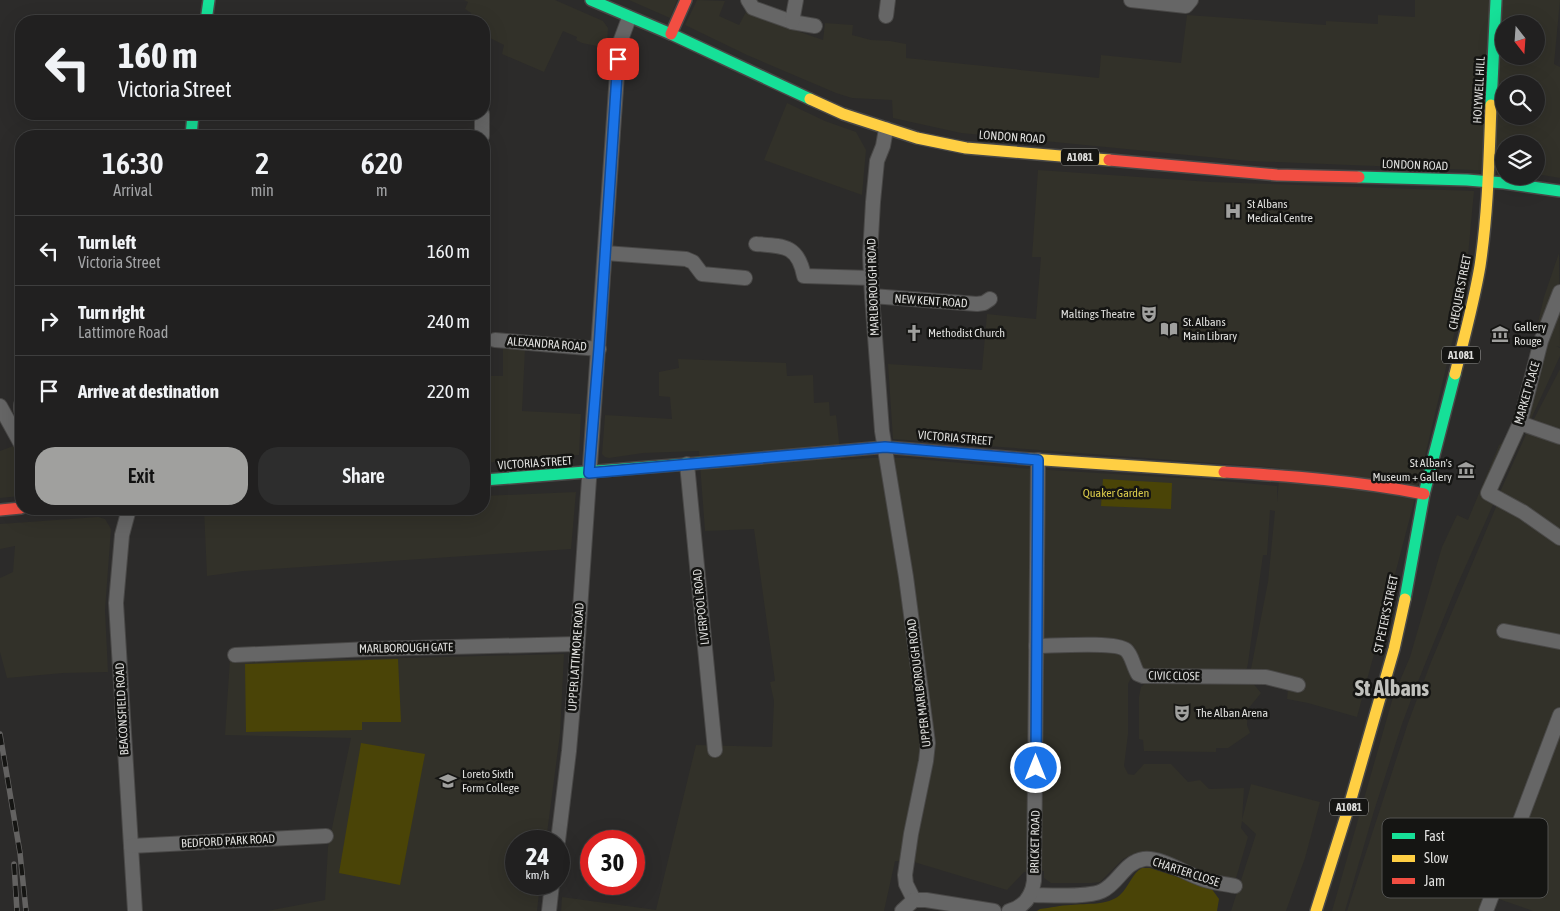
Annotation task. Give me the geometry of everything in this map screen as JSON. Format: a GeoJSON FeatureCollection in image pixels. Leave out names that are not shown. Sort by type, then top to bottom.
{"type":"FeatureCollection","features":[{"type":"Feature","properties":{"kind":"main road"},"geometry":{"type":"LineString","coordinates":[[207,15],[209,0]]}},
{"type":"Feature","properties":{"kind":"main road","name":"LONDON ROAD"},"geometry":{"type":"LineString","coordinates":[[591,0],[670,34],[843,114],[917,138],[966,148],[1277,175],[1488,182],[1560,191]]}},
{"type":"Feature","properties":{"kind":"main road"},"geometry":{"type":"LineString","coordinates":[[670,34],[686,0]]}},
{"type":"Feature","properties":{"kind":"main road","name":"HOLYWELL HILL"},"geometry":{"type":"LineString","coordinates":[[1488,182],[1496,0]]}},
{"type":"Feature","properties":{"kind":"main road","name":"CHEQUER STREET"},"geometry":{"type":"LineString","coordinates":[[1424,494],[1471,309],[1480,265],[1488,182]]}},
{"type":"Feature","properties":{"kind":"main road","name":"VICTORIA STREET"},"geometry":{"type":"LineString","coordinates":[[490,480],[589,473],[885,447],[1038,460],[1275,475],[1382,486],[1424,494]]}},
{"type":"Feature","properties":{"kind":"main road","name":"ST PETER'S STREET"},"geometry":{"type":"LineString","coordinates":[[1316,911],[1352,797],[1394,649],[1424,494]]}},
{"type":"Feature","properties":{"kind":"main road"},"geometry":{"type":"LineString","coordinates":[[0,510],[15,509]]}},
{"type":"Feature","properties":{"kind":"street"},"geometry":{"type":"LineString","coordinates":[[748,0],[753,8],[792,22],[816,26]]}},
{"type":"Feature","properties":{"kind":"street"},"geometry":{"type":"LineString","coordinates":[[792,22],[796,0]]}},
{"type":"Feature","properties":{"kind":"street"},"geometry":{"type":"LineString","coordinates":[[886,16],[888,0]]}},
{"type":"Feature","properties":{"kind":"street"},"geometry":{"type":"LineString","coordinates":[[1131,0],[1186,6],[1191,0]]}},
{"type":"Feature","properties":{"kind":"street","name":"UPPER LATTIMORE ROAD"},"geometry":{"type":"LineString","coordinates":[[559,830],[569,751],[619,45],[630,18]]}},
{"type":"Feature","properties":{"kind":"street","name":"MARLBOROUGH ROAD"},"geometry":{"type":"LineString","coordinates":[[885,447],[881,424],[871,278],[872,202],[877,161],[883,146],[886,129]]}},
{"type":"Feature","properties":{"kind":"street"},"geometry":{"type":"LineString","coordinates":[[756,244],[780,246],[790,249],[797,255],[802,265],[804,276],[871,278]]}},
{"type":"Feature","properties":{"kind":"street"},"geometry":{"type":"LineString","coordinates":[[605,253],[686,259],[693,262],[702,274],[745,278]]}},
{"type":"Feature","properties":{"kind":"street","name":"MARKET PLACE"},"geometry":{"type":"LineString","coordinates":[[1560,292],[1541,341],[1520,423],[1488,492],[1523,512],[1560,538]]}},
{"type":"Feature","properties":{"kind":"street","name":"NEW KENT ROAD"},"geometry":{"type":"LineString","coordinates":[[872,296],[977,304],[984,303],[990,299]]}},
{"type":"Feature","properties":{"kind":"street","name":"ALEXANDRA ROAD"},"geometry":{"type":"LineString","coordinates":[[495,340],[599,348]]}},
{"type":"Feature","properties":{"kind":"street"},"geometry":{"type":"LineString","coordinates":[[0,406],[15,433]]}},
{"type":"Feature","properties":{"kind":"street"},"geometry":{"type":"LineString","coordinates":[[1520,423],[1560,437]]}},
{"type":"Feature","properties":{"kind":"street","name":"UPPER MARLBOROUGH ROAD"},"geometry":{"type":"LineString","coordinates":[[885,447],[906,578],[928,743],[904,875],[914,900]]}},
{"type":"Feature","properties":{"kind":"street","name":"BRICKET ROAD"},"geometry":{"type":"LineString","coordinates":[[1030,896],[1033,888],[1034,872],[1038,460]]}},
{"type":"Feature","properties":{"kind":"street","name":"LIVERPOOL ROAD"},"geometry":{"type":"LineString","coordinates":[[687,464],[716,750]]}},
{"type":"Feature","properties":{"kind":"street","name":"BEACONSFIELD ROAD"},"geometry":{"type":"LineString","coordinates":[[127,515],[122,534],[116,602],[135,911]]}},
{"type":"Feature","properties":{"kind":"street"},"geometry":{"type":"LineString","coordinates":[[1504,631],[1560,642]]}},
{"type":"Feature","properties":{"kind":"street","name":"MARLBOROUGH GATE"},"geometry":{"type":"LineString","coordinates":[[235,655],[370,649],[577,644]]}},
{"type":"Feature","properties":{"kind":"street","name":"CIVIC CLOSE"},"geometry":{"type":"LineString","coordinates":[[1036,646],[1108,645],[1122,647],[1128,651],[1138,674],[1143,676],[1266,677],[1298,685]]}},
{"type":"Feature","properties":{"kind":"street"},"geometry":{"type":"LineString","coordinates":[[1521,818],[1560,715]]}},
{"type":"Feature","properties":{"kind":"street","name":"BEDFORD PARK ROAD"},"geometry":{"type":"LineString","coordinates":[[131,846],[326,836]]}},
{"type":"Feature","properties":{"kind":"street","name":"CHARTER CLOSE"},"geometry":{"type":"LineString","coordinates":[[1030,896],[1094,894],[1109,887],[1130,864],[1146,859],[1205,880],[1235,886]]}},
{"type":"Feature","properties":{"kind":"street"},"geometry":{"type":"LineString","coordinates":[[548,911],[550,895]]}},
{"type":"Feature","properties":{"kind":"street"},"geometry":{"type":"LineString","coordinates":[[1009,911],[1019,908],[1030,896]]}},
{"type":"Feature","properties":{"kind":"street"},"geometry":{"type":"LineString","coordinates":[[1486,911],[1491,898]]}},
{"type":"Feature","properties":{"kind":"street"},"geometry":{"type":"LineString","coordinates":[[902,911],[914,900],[926,900],[994,911]]}},
{"type":"Feature","properties":{"kind":"shaded area"},"geometry":{"type":"Polygon","coordinates":[[[464,0],[555,0],[603,21],[608,28],[607,48],[582,43],[576,40],[577,37],[563,31],[544,72],[502,54],[504,45],[490,38],[490,15],[472,15],[465,9],[468,2],[464,0]]]}},
{"type":"Feature","properties":{"kind":"shaded area"},"geometry":{"type":"Polygon","coordinates":[[[629,0],[677,0],[670,18],[629,0]]]}},
{"type":"Feature","properties":{"kind":"shaded area"},"geometry":{"type":"Polygon","coordinates":[[[697,0],[725,1],[719,16],[739,25],[747,10],[780,25],[823,40],[825,23],[853,25],[852,35],[871,40],[906,44],[906,58],[1099,78],[1101,55],[1181,63],[1187,15],[1326,25],[1326,21],[1378,24],[1378,15],[1415,17],[1415,0],[1560,0],[1554,64],[1560,67],[1560,178],[1545,176],[1545,135],[1495,135],[1495,170],[1474,170],[1249,161],[961,133],[893,118],[892,100],[852,98],[747,55],[685,25],[697,0]]]}},
{"type":"Feature","properties":{"kind":"shaded area"},"geometry":{"type":"Polygon","coordinates":[[[787,103],[825,121],[856,132],[866,150],[862,195],[764,160],[787,103]]]}},
{"type":"Feature","properties":{"kind":"shaded area"},"geometry":{"type":"Polygon","coordinates":[[[1038,170],[1211,182],[1474,191],[1465,288],[1414,502],[1357,717],[1287,699],[1288,689],[1265,682],[1252,682],[1261,693],[1248,709],[1247,725],[1250,733],[1228,748],[1216,748],[1216,752],[1144,751],[1143,740],[1139,739],[1139,697],[1141,687],[1150,679],[1250,674],[1268,582],[1275,511],[1270,510],[1267,555],[1263,555],[1246,673],[1132,676],[1128,684],[1128,734],[1124,766],[1128,774],[1134,775],[1144,764],[1171,764],[1188,782],[1200,780],[1209,789],[1244,788],[1242,820],[1251,784],[1320,802],[1305,858],[1286,911],[1231,911],[1256,834],[1242,821],[1241,828],[1248,837],[1234,885],[1143,853],[1131,855],[1123,859],[1100,882],[1051,883],[1044,878],[1044,871],[1024,872],[1007,890],[914,862],[895,861],[884,911],[561,911],[562,897],[656,910],[696,745],[772,747],[774,701],[770,682],[775,681],[754,529],[705,531],[699,451],[643,453],[609,458],[602,454],[605,415],[672,419],[670,397],[659,396],[659,372],[679,368],[678,359],[786,363],[787,376],[813,375],[814,403],[829,402],[830,416],[836,415],[841,460],[906,458],[1017,468],[1277,486],[1277,502],[1280,468],[893,439],[888,364],[982,370],[987,314],[1036,319],[1041,257],[1032,257],[1038,170]]]}},
{"type":"Feature","properties":{"kind":"shaded area"},"geometry":{"type":"Polygon","coordinates":[[[1559,253],[1560,347],[1556,346],[1560,348],[1560,356],[1496,495],[1415,689],[1374,811],[1345,911],[1332,911],[1393,697],[1410,657],[1442,547],[1457,515],[1468,520],[1499,445],[1509,432],[1528,366],[1544,297],[1559,253]]]}},
{"type":"Feature","properties":{"kind":"shaded area"},"geometry":{"type":"Polygon","coordinates":[[[503,347],[525,349],[522,411],[581,414],[579,455],[490,462],[490,376],[503,376],[503,347]]]}},
{"type":"Feature","properties":{"kind":"shaded area"},"geometry":{"type":"Polygon","coordinates":[[[1560,369],[1560,911],[1533,911],[1496,898],[1485,911],[1347,911],[1408,723],[1431,662],[1496,507],[1499,494],[1528,430],[1535,421],[1534,419],[1560,369]]]}},
{"type":"Feature","properties":{"kind":"shaded area"},"geometry":{"type":"Polygon","coordinates":[[[15,445],[15,497],[0,498],[0,451],[15,445]]]}},
{"type":"Feature","properties":{"kind":"shaded area"},"geometry":{"type":"Polygon","coordinates":[[[576,492],[571,549],[243,571],[207,576],[204,515],[490,515],[490,496],[576,492]]]}},
{"type":"Feature","properties":{"kind":"shaded area"},"geometry":{"type":"Polygon","coordinates":[[[98,517],[105,519],[111,529],[105,610],[108,672],[63,673],[7,678],[0,652],[0,578],[13,572],[15,546],[0,549],[0,524],[98,517]]]}},
{"type":"Feature","properties":{"kind":"shaded area","name":"Loreto Sixth Form College"},"geometry":{"type":"Polygon","coordinates":[[[564,654],[560,734],[547,830],[505,830],[505,895],[539,895],[537,911],[267,911],[325,900],[328,847],[351,738],[225,735],[230,659],[366,659],[564,654]]]}},
{"type":"Feature","properties":{"kind":"green space","name":"Quaker Garden"},"geometry":{"type":"Polygon","coordinates":[[[1103,479],[1172,483],[1171,509],[1101,506],[1103,479]]]}},
{"type":"Feature","properties":{"kind":"green space"},"geometry":{"type":"Polygon","coordinates":[[[398,659],[401,722],[362,722],[362,730],[246,732],[245,664],[398,659]]]}},
{"type":"Feature","properties":{"kind":"green space"},"geometry":{"type":"Polygon","coordinates":[[[361,743],[425,754],[400,885],[339,873],[361,743]]]}},
{"type":"Feature","properties":{"kind":"green space"},"geometry":{"type":"Polygon","coordinates":[[[1142,868],[1150,868],[1211,888],[1219,899],[1217,911],[1037,911],[1059,906],[1097,903],[1115,899],[1142,868]]]}},
{"type":"Feature","properties":{"kind":"railway"},"geometry":{"type":"LineString","coordinates":[[0,734],[20,853],[26,911]]}},
{"type":"Feature","properties":{"kind":"railway"},"geometry":{"type":"LineString","coordinates":[[14,864],[17,911]]}},
{"type":"Feature","properties":{"kind":"traffic: fast"},"geometry":{"type":"LineString","coordinates":[[207,15],[209,0]]}},
{"type":"Feature","properties":{"kind":"traffic: fast"},"geometry":{"type":"LineString","coordinates":[[591,0],[671,34],[810,99]]}},
{"type":"Feature","properties":{"kind":"traffic: fast"},"geometry":{"type":"LineString","coordinates":[[1491,105],[1496,0]]}},
{"type":"Feature","properties":{"kind":"traffic: fast"},"geometry":{"type":"LineString","coordinates":[[192,120],[192,130]]}},
{"type":"Feature","properties":{"kind":"traffic: fast"},"geometry":{"type":"LineString","coordinates":[[1359,177],[1467,180],[1560,191]]}},
{"type":"Feature","properties":{"kind":"traffic: fast"},"geometry":{"type":"LineString","coordinates":[[1405,599],[1424,494],[1455,374]]}},
{"type":"Feature","properties":{"kind":"traffic: fast"},"geometry":{"type":"LineString","coordinates":[[490,480],[726,461]]}},
{"type":"Feature","properties":{"kind":"traffic: slow"},"geometry":{"type":"LineString","coordinates":[[810,99],[843,114],[917,138],[966,148],[1109,160]]}},
{"type":"Feature","properties":{"kind":"traffic: slow"},"geometry":{"type":"LineString","coordinates":[[1455,374],[1475,293],[1483,246],[1488,186],[1491,105]]}},
{"type":"Feature","properties":{"kind":"traffic: slow"},"geometry":{"type":"LineString","coordinates":[[1029,459],[1224,472]]}},
{"type":"Feature","properties":{"kind":"traffic: slow"},"geometry":{"type":"LineString","coordinates":[[1316,911],[1349,806],[1394,649],[1405,599]]}},
{"type":"Feature","properties":{"kind":"traffic: jam"},"geometry":{"type":"LineString","coordinates":[[671,34],[686,0]]}},
{"type":"Feature","properties":{"kind":"traffic: jam"},"geometry":{"type":"LineString","coordinates":[[1109,160],[1277,175],[1359,177]]}},
{"type":"Feature","properties":{"kind":"traffic: jam"},"geometry":{"type":"LineString","coordinates":[[726,461],[885,447],[1029,459]]}},
{"type":"Feature","properties":{"kind":"traffic: jam"},"geometry":{"type":"LineString","coordinates":[[1224,472],[1324,480],[1424,494]]}},
{"type":"Feature","properties":{"kind":"traffic: jam"},"geometry":{"type":"LineString","coordinates":[[0,510],[15,509]]}},
{"type":"Feature","properties":{"kind":"place","name":"St Albans Medical Centre"},"geometry":{"type":"Point","coordinates":[1233,211]}},
{"type":"Feature","properties":{"kind":"place","name":"Maltings Theatre"},"geometry":{"type":"Point","coordinates":[1149,314]}},
{"type":"Feature","properties":{"kind":"place","name":"St. Albans Main Library"},"geometry":{"type":"Point","coordinates":[1169,329]}},
{"type":"Feature","properties":{"kind":"place","name":"Methodist Church"},"geometry":{"type":"Point","coordinates":[914,333]}},
{"type":"Feature","properties":{"kind":"place","name":"Gallery Rouge"},"geometry":{"type":"Point","coordinates":[1500,334]}},
{"type":"Feature","properties":{"kind":"place","name":"St Alban's Museum + Gallery"},"geometry":{"type":"Point","coordinates":[1466,470]}},
{"type":"Feature","properties":{"kind":"place","name":"The Alban Arena"},"geometry":{"type":"Point","coordinates":[1182,713]}},
{"type":"Feature","properties":{"kind":"place","name":"Loreto Sixth Form College"},"geometry":{"type":"Point","coordinates":[448,781]}},
{"type":"Feature","properties":{"kind":"district","name":"St Albans"},"geometry":{"type":"Point","coordinates":[1392,688]}},
{"type":"Feature","properties":{"kind":"route"},"geometry":{"type":"LineString","coordinates":[[618,59],[589,473],[885,447],[1038,460],[1036,768]]}}]}
